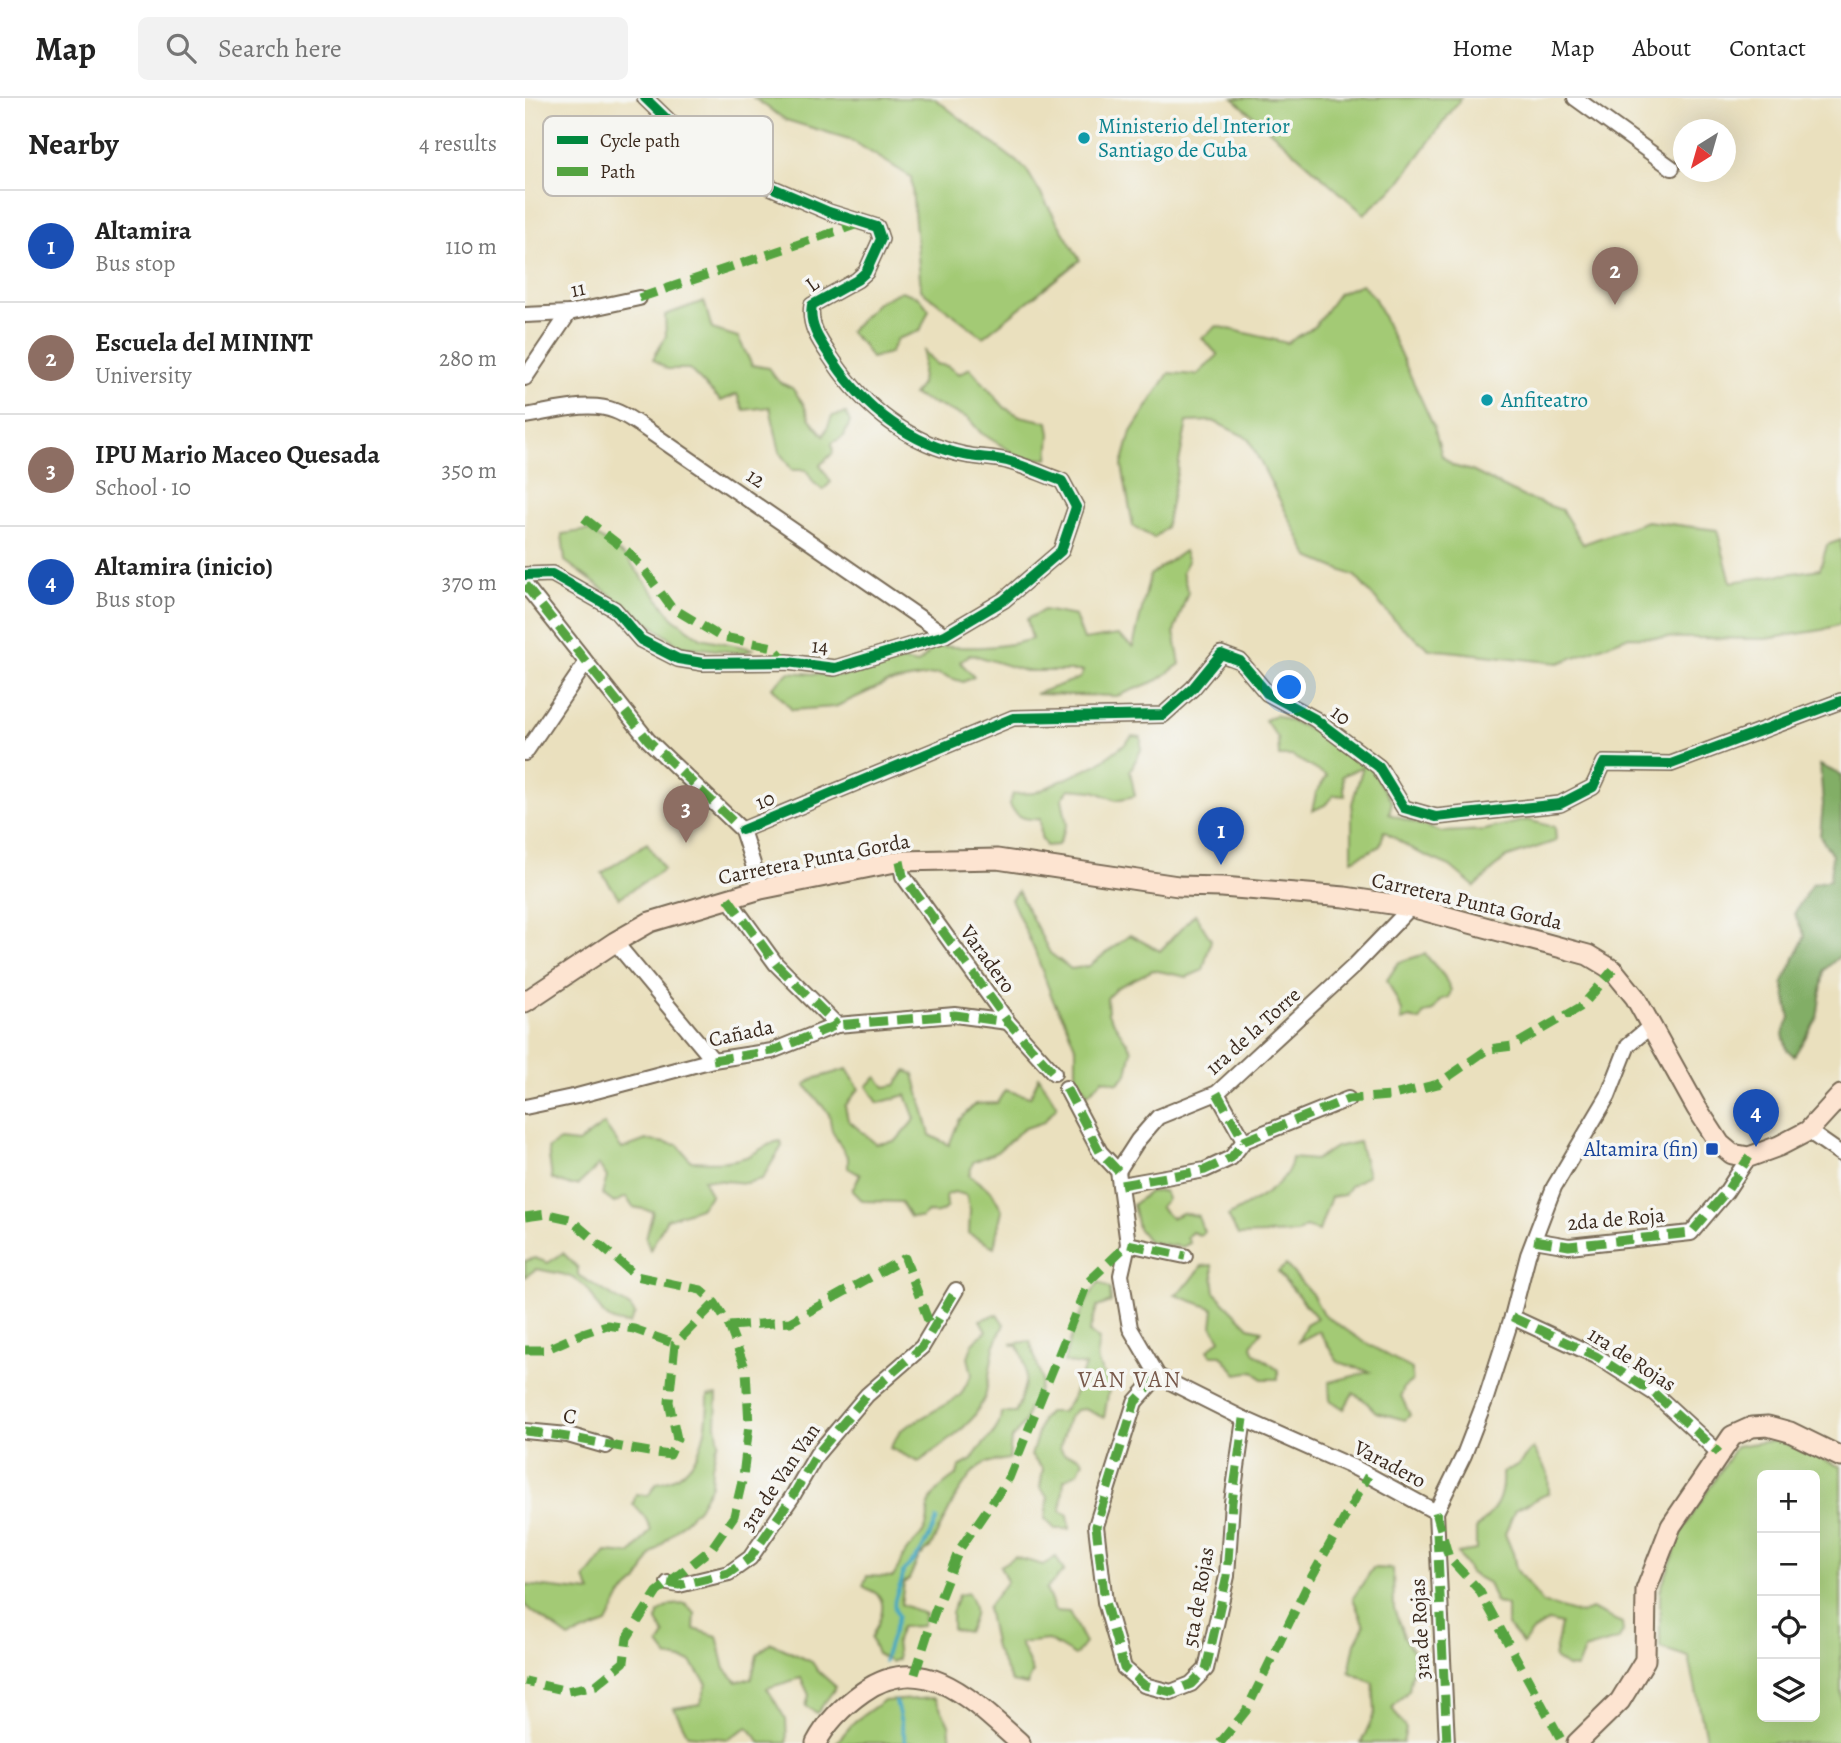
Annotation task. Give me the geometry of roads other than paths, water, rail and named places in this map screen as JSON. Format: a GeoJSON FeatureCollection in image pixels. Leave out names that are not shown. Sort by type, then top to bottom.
{"type":"FeatureCollection","features":[{"type":"Feature","properties":{"kind":"main road","name":"Carretera Punta Gorda"},"geometry":{"type":"LineString","coordinates":[[525,1002],[650,922],[761,889],[900,861],[997,859],[1178,886],[1345,897],[1411,907],[1588,955],[1613,970],[1635,997],[1696,1107],[1720,1144],[1732,1154],[1749,1157]]}},
{"type":"Feature","properties":{"kind":"main road"},"geometry":{"type":"LineString","coordinates":[[1749,1157],[1808,1132],[1841,1095]]}},
{"type":"Feature","properties":{"kind":"main road"},"geometry":{"type":"LineString","coordinates":[[1577,1743],[1620,1701],[1646,1660],[1646,1590],[1671,1526],[1732,1436],[1752,1427],[1768,1426],[1790,1432],[1841,1457]]}},
{"type":"Feature","properties":{"kind":"main road"},"geometry":{"type":"LineString","coordinates":[[816,1743],[825,1726],[851,1700],[873,1685],[915,1674],[947,1685],[976,1704],[1020,1743]]}},
{"type":"Feature","properties":{"kind":"street","name":"L"},"geometry":{"type":"LineString","coordinates":[[645,98],[663,116]]}},
{"type":"Feature","properties":{"kind":"street"},"geometry":{"type":"LineString","coordinates":[[1575,98],[1672,168]]}},
{"type":"Feature","properties":{"kind":"street","name":"L"},"geometry":{"type":"LineString","coordinates":[[773,188],[829,212],[877,227],[881,239],[866,272],[857,281],[811,304],[809,317],[819,341],[858,394],[904,431],[928,445],[965,455],[1006,460],[1062,481],[1076,507]]}},
{"type":"Feature","properties":{"kind":"street","name":"11"},"geometry":{"type":"LineString","coordinates":[[525,315],[569,313],[639,298]]}},
{"type":"Feature","properties":{"kind":"street"},"geometry":{"type":"LineString","coordinates":[[525,378],[569,313]]}},
{"type":"Feature","properties":{"kind":"street","name":"12"},"geometry":{"type":"LineString","coordinates":[[525,416],[597,407],[614,410],[640,425],[945,635]]}},
{"type":"Feature","properties":{"kind":"street","name":"14"},"geometry":{"type":"LineString","coordinates":[[525,575],[551,574],[614,609],[641,640],[678,659],[787,662],[835,668],[945,635],[1004,600],[1061,551],[1076,507]]}},
{"type":"Feature","properties":{"kind":"street","name":"10"},"geometry":{"type":"LineString","coordinates":[[525,586],[648,740],[742,830],[761,889]]}},
{"type":"Feature","properties":{"kind":"street","name":"10"},"geometry":{"type":"LineString","coordinates":[[742,830],[1013,718],[1163,715],[1193,688],[1221,654],[1240,661],[1267,693],[1315,719],[1379,767],[1404,808],[1436,817],[1560,804],[1593,786],[1604,763],[1671,764],[1841,701]]}},
{"type":"Feature","properties":{"kind":"street"},"geometry":{"type":"LineString","coordinates":[[525,753],[586,663]]}},
{"type":"Feature","properties":{"kind":"street","name":"Varadero"},"geometry":{"type":"LineString","coordinates":[[900,861],[903,876],[1008,1022],[1054,1073]]}},
{"type":"Feature","properties":{"kind":"street"},"geometry":{"type":"LineString","coordinates":[[728,898],[776,964],[837,1025]]}},
{"type":"Feature","properties":{"kind":"street","name":"1ra de la Torre"},"geometry":{"type":"LineString","coordinates":[[1119,1178],[1138,1140],[1158,1117],[1217,1093],[1355,966],[1411,907]]}},
{"type":"Feature","properties":{"kind":"street"},"geometry":{"type":"LineString","coordinates":[[615,943],[713,1060]]}},
{"type":"Feature","properties":{"kind":"street","name":"Cañada"},"geometry":{"type":"LineString","coordinates":[[525,1107],[713,1060],[772,1051],[837,1025],[955,1014],[1008,1022]]}},
{"type":"Feature","properties":{"kind":"street","name":"Varadero"},"geometry":{"type":"LineString","coordinates":[[1158,1377],[1357,1469],[1436,1513],[1464,1455],[1554,1187],[1608,1096],[1628,1045],[1652,1025]]}},
{"type":"Feature","properties":{"kind":"street"},"geometry":{"type":"LineString","coordinates":[[1066,1088],[1100,1152],[1119,1178],[1128,1244],[1121,1275],[1130,1328],[1158,1377]]}},
{"type":"Feature","properties":{"kind":"street"},"geometry":{"type":"LineString","coordinates":[[1217,1093],[1244,1141]]}},
{"type":"Feature","properties":{"kind":"street"},"geometry":{"type":"LineString","coordinates":[[1119,1178],[1205,1170],[1231,1158],[1244,1141],[1348,1099]]}},
{"type":"Feature","properties":{"kind":"street"},"geometry":{"type":"LineString","coordinates":[[1808,1132],[1841,1154]]}},
{"type":"Feature","properties":{"kind":"street","name":"2da de Roja"},"geometry":{"type":"LineString","coordinates":[[1534,1240],[1569,1246],[1691,1233],[1726,1192],[1749,1157]]}},
{"type":"Feature","properties":{"kind":"street"},"geometry":{"type":"LineString","coordinates":[[1128,1244],[1185,1255]]}},
{"type":"Feature","properties":{"kind":"street","name":"3ra de Van Van"},"geometry":{"type":"LineString","coordinates":[[668,1583],[678,1584],[729,1573],[750,1558],[792,1497],[817,1454],[867,1395],[922,1347],[956,1290]]}},
{"type":"Feature","properties":{"kind":"street","name":"1ra de Rojas"},"geometry":{"type":"LineString","coordinates":[[1512,1317],[1595,1356],[1654,1393],[1719,1453]]}},
{"type":"Feature","properties":{"kind":"street","name":"5ta de Rojas"},"geometry":{"type":"LineString","coordinates":[[1158,1377],[1135,1402],[1096,1526],[1105,1602],[1120,1655],[1124,1668],[1144,1685],[1171,1692],[1191,1684],[1206,1669],[1227,1576],[1232,1502],[1244,1419]]}},
{"type":"Feature","properties":{"kind":"street","name":"C"},"geometry":{"type":"LineString","coordinates":[[525,1431],[568,1435],[606,1446]]}},
{"type":"Feature","properties":{"kind":"street","name":"3ra de Rojas"},"geometry":{"type":"LineString","coordinates":[[1436,1513],[1447,1743]]}},
{"type":"Feature","properties":{"kind":"waterway"},"geometry":{"type":"LineString","coordinates":[[884,1662],[898,1616],[894,1604],[903,1571],[923,1547],[937,1519]]}},
{"type":"Feature","properties":{"kind":"waterway"},"geometry":{"type":"LineString","coordinates":[[896,1702],[906,1743]]}},
{"type":"Feature","properties":{"kind":"place","name":"Ministerio del Interior Santiago de Cuba"},"geometry":{"type":"Point","coordinates":[1084,138]}},
{"type":"Feature","properties":{"kind":"place","name":"Escuela del MININT"},"geometry":{"type":"Point","coordinates":[1615,305]}},
{"type":"Feature","properties":{"kind":"place","name":"Anfiteatro"},"geometry":{"type":"Point","coordinates":[1487,400]}},
{"type":"Feature","properties":{"kind":"place","name":"IPU Mario Maceo Quesada"},"geometry":{"type":"Point","coordinates":[686,843]}},
{"type":"Feature","properties":{"kind":"place","name":"Altamira"},"geometry":{"type":"Point","coordinates":[1221,865]}},
{"type":"Feature","properties":{"kind":"place","name":"Altamira (inicio)"},"geometry":{"type":"Point","coordinates":[1756,1147]}},
{"type":"Feature","properties":{"kind":"place","name":"Altamira (fin)"},"geometry":{"type":"Point","coordinates":[1712,1149]}},
{"type":"Feature","properties":{"kind":"district","name":"VAN VAN"},"geometry":{"type":"Point","coordinates":[1130,1379]}}]}
